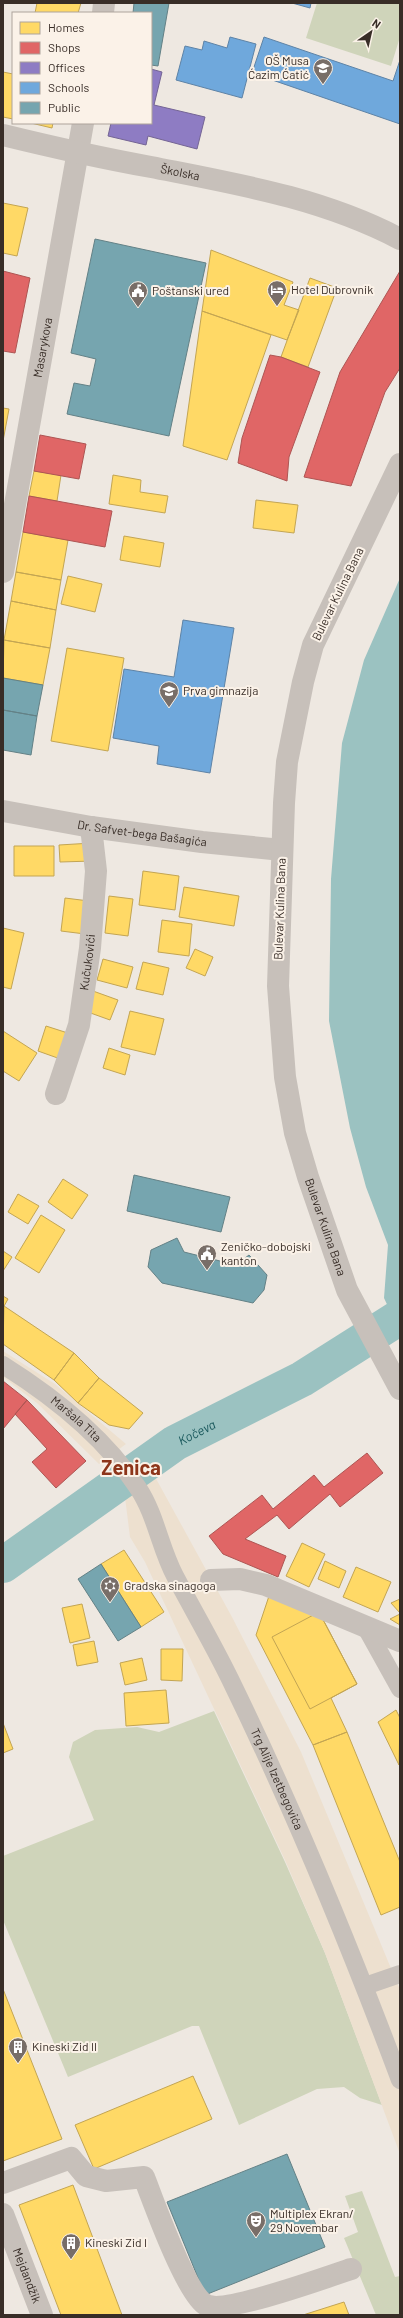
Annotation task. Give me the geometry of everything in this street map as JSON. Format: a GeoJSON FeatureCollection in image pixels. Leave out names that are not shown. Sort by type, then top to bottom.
{"type":"FeatureCollection","features":[{"type":"Feature","properties":{"kind":"street","name":"Masarykova"},"geometry":{"type":"LineString","coordinates":[[3,572],[83,124]]}},
{"type":"Feature","properties":{"kind":"street","name":"Školska"},"geometry":{"type":"LineString","coordinates":[[3,135],[78,153],[249,186],[312,203],[355,217],[400,239]]}},
{"type":"Feature","properties":{"kind":"street","name":"Školska"},"geometry":{"type":"LineString","coordinates":[[355,217],[400,224]]}},
{"type":"Feature","properties":{"kind":"street","name":"Bulevar Kulina Bana"},"geometry":{"type":"LineString","coordinates":[[400,464],[313,645],[303,682],[287,762],[282,850],[278,986],[285,1077],[295,1133],[308,1177],[340,1273],[383,1360],[400,1389]]}},
{"type":"Feature","properties":{"kind":"street","name":"Dr. Safvet-bega Bašagića"},"geometry":{"type":"LineString","coordinates":[[8,815],[202,842],[282,850]]}},
{"type":"Feature","properties":{"kind":"street","name":"Kučukovići"},"geometry":{"type":"LineString","coordinates":[[56,1094],[79,1025],[90,948],[96,872],[91,827]]}},
{"type":"Feature","properties":{"kind":"street","name":"Maršala Tita"},"geometry":{"type":"LineString","coordinates":[[3,1365],[70,1413],[113,1454],[138,1486]]}},
{"type":"Feature","properties":{"kind":"street","name":"Trg Alije Izetbegovića"},"geometry":{"type":"LineString","coordinates":[[138,1486],[149,1506],[170,1567],[230,1678],[281,1790],[365,1986],[400,2080]]}},
{"type":"Feature","properties":{"kind":"street"},"geometry":{"type":"LineString","coordinates":[[211,1580],[240,1579],[266,1586],[400,1642]]}},
{"type":"Feature","properties":{"kind":"street"},"geometry":{"type":"LineString","coordinates":[[364,1626],[400,1689]]}},
{"type":"Feature","properties":{"kind":"street"},"geometry":{"type":"LineString","coordinates":[[365,1986],[400,1974]]}},
{"type":"Feature","properties":{"kind":"street"},"geometry":{"type":"LineString","coordinates":[[3,2183],[71,2158],[86,2176],[106,2181],[144,2177],[191,2287],[206,2305],[213,2307],[236,2303],[350,2269]]}},
{"type":"Feature","properties":{"kind":"street","name":"Mejdandžik"},"geometry":{"type":"LineString","coordinates":[[3,2214],[42,2315]]}},
{"type":"Feature","properties":{"kind":"green space"},"geometry":{"type":"Polygon","coordinates":[[[317,3],[400,3],[400,37],[391,66],[306,38],[317,3]]]}},
{"type":"Feature","properties":{"kind":"green space"},"geometry":{"type":"Polygon","coordinates":[[[214,1711],[285,1862],[325,1953],[382,2105],[360,2098],[344,2087],[317,2089],[239,2125],[199,2026],[192,2026],[68,2077],[3,1920],[3,1856],[94,1820],[69,1757],[73,1742],[95,1730],[137,1727],[159,1732],[214,1711]]]}},
{"type":"Feature","properties":{"kind":"green space"},"geometry":{"type":"Polygon","coordinates":[[[362,2191],[395,2277],[400,2276],[400,2315],[376,2315],[344,2238],[358,2232],[345,2196],[362,2191]]]}},
{"type":"Feature","properties":{"kind":"shaded area"},"geometry":{"type":"Polygon","coordinates":[[[3,1351],[55,1384],[126,1444],[99,1464],[37,1403],[3,1377],[3,1351]]]}},
{"type":"Feature","properties":{"kind":"shaded area"},"geometry":{"type":"Polygon","coordinates":[[[154,1475],[232,1617],[301,1752],[400,1990],[400,2154],[325,1953],[285,1860],[145,1562],[130,1537],[125,1497],[154,1475]]]}},
{"type":"Feature","properties":{"kind":"water"},"geometry":{"type":"Polygon","coordinates":[[[400,578],[400,1332],[384,1298],[388,1245],[366,1187],[350,1128],[329,1021],[331,879],[342,743],[364,660],[400,578]]]}},
{"type":"Feature","properties":{"kind":"building: Homes"},"geometry":{"type":"Polygon","coordinates":[[[37,3],[81,3],[78,12],[35,12],[37,3]]]}},
{"type":"Feature","properties":{"kind":"building: Homes"},"geometry":{"type":"Polygon","coordinates":[[[3,72],[12,74],[12,119],[3,117],[3,72]]]}},
{"type":"Feature","properties":{"kind":"building: Homes"},"geometry":{"type":"Polygon","coordinates":[[[35,124],[53,124],[52,128],[35,124]]]}},
{"type":"Feature","properties":{"kind":"building: Homes"},"geometry":{"type":"Polygon","coordinates":[[[3,203],[28,208],[17,256],[3,253],[3,203]]]}},
{"type":"Feature","properties":{"kind":"building: Homes"},"geometry":{"type":"Polygon","coordinates":[[[211,250],[293,282],[284,305],[299,310],[287,340],[202,311],[211,250]]]}},
{"type":"Feature","properties":{"kind":"building: Homes"},"geometry":{"type":"Polygon","coordinates":[[[310,278],[337,288],[308,367],[281,357],[310,278]]]}},
{"type":"Feature","properties":{"kind":"building: Homes"},"geometry":{"type":"Polygon","coordinates":[[[202,311],[271,335],[227,460],[183,446],[202,311]]]}},
{"type":"Feature","properties":{"kind":"building: Homes"},"geometry":{"type":"Polygon","coordinates":[[[3,408],[9,409],[3,441],[3,408]]]}},
{"type":"Feature","properties":{"kind":"building: Homes"},"geometry":{"type":"Polygon","coordinates":[[[34,471],[61,475],[57,501],[29,496],[34,471]]]}},
{"type":"Feature","properties":{"kind":"building: Homes"},"geometry":{"type":"Polygon","coordinates":[[[113,475],[141,480],[140,492],[168,496],[165,513],[109,504],[113,475]]]}},
{"type":"Feature","properties":{"kind":"building: Homes"},"geometry":{"type":"Polygon","coordinates":[[[256,500],[298,505],[294,533],[253,528],[256,500]]]}},
{"type":"Feature","properties":{"kind":"building: Homes"},"geometry":{"type":"Polygon","coordinates":[[[23,532],[68,540],[61,580],[16,572],[23,532]]]}},
{"type":"Feature","properties":{"kind":"building: Homes"},"geometry":{"type":"Polygon","coordinates":[[[124,536],[164,543],[160,567],[120,560],[124,536]]]}},
{"type":"Feature","properties":{"kind":"building: Homes"},"geometry":{"type":"Polygon","coordinates":[[[16,572],[61,580],[56,610],[11,601],[16,572]]]}},
{"type":"Feature","properties":{"kind":"building: Homes"},"geometry":{"type":"Polygon","coordinates":[[[68,576],[102,584],[95,612],[61,604],[68,576]]]}},
{"type":"Feature","properties":{"kind":"building: Homes"},"geometry":{"type":"Polygon","coordinates":[[[11,601],[56,610],[50,648],[4,640],[11,601]]]}},
{"type":"Feature","properties":{"kind":"building: Homes"},"geometry":{"type":"Polygon","coordinates":[[[4,640],[50,648],[43,685],[3,678],[4,640]]]}},
{"type":"Feature","properties":{"kind":"building: Homes"},"geometry":{"type":"Polygon","coordinates":[[[67,648],[124,658],[108,751],[51,741],[67,648]]]}},
{"type":"Feature","properties":{"kind":"building: Homes"},"geometry":{"type":"Polygon","coordinates":[[[92,843],[93,861],[60,862],[59,845],[92,843]]]}},
{"type":"Feature","properties":{"kind":"building: Homes"},"geometry":{"type":"Polygon","coordinates":[[[14,846],[54,846],[54,876],[14,876],[14,846]]]}},
{"type":"Feature","properties":{"kind":"building: Homes"},"geometry":{"type":"Polygon","coordinates":[[[143,871],[179,876],[175,910],[139,905],[143,871]]]}},
{"type":"Feature","properties":{"kind":"building: Homes"},"geometry":{"type":"Polygon","coordinates":[[[184,887],[239,896],[234,926],[179,917],[184,887]]]}},
{"type":"Feature","properties":{"kind":"building: Homes"},"geometry":{"type":"Polygon","coordinates":[[[109,896],[133,899],[128,936],[105,933],[109,896]]]}},
{"type":"Feature","properties":{"kind":"building: Homes"},"geometry":{"type":"Polygon","coordinates":[[[65,898],[89,901],[85,934],[61,931],[65,898]]]}},
{"type":"Feature","properties":{"kind":"building: Homes"},"geometry":{"type":"Polygon","coordinates":[[[162,920],[192,924],[189,956],[158,952],[162,920]]]}},
{"type":"Feature","properties":{"kind":"building: Homes"},"geometry":{"type":"Polygon","coordinates":[[[3,928],[24,933],[11,989],[3,987],[3,928]]]}},
{"type":"Feature","properties":{"kind":"building: Homes"},"geometry":{"type":"Polygon","coordinates":[[[195,949],[213,957],[205,976],[186,968],[195,949]]]}},
{"type":"Feature","properties":{"kind":"building: Homes"},"geometry":{"type":"Polygon","coordinates":[[[103,959],[133,967],[127,988],[97,980],[103,959]]]}},
{"type":"Feature","properties":{"kind":"building: Homes"},"geometry":{"type":"Polygon","coordinates":[[[143,962],[169,968],[163,995],[136,989],[143,962]]]}},
{"type":"Feature","properties":{"kind":"building: Homes"},"geometry":{"type":"Polygon","coordinates":[[[93,991],[118,1000],[110,1020],[85,1011],[93,991]]]}},
{"type":"Feature","properties":{"kind":"building: Homes"},"geometry":{"type":"Polygon","coordinates":[[[130,1011],[164,1019],[155,1055],[121,1047],[130,1011]]]}},
{"type":"Feature","properties":{"kind":"building: Homes"},"geometry":{"type":"Polygon","coordinates":[[[46,1026],[74,1035],[66,1061],[38,1051],[46,1026]]]}},
{"type":"Feature","properties":{"kind":"building: Homes"},"geometry":{"type":"Polygon","coordinates":[[[3,1031],[37,1053],[19,1081],[3,1071],[3,1031]]]}},
{"type":"Feature","properties":{"kind":"building: Homes"},"geometry":{"type":"Polygon","coordinates":[[[109,1048],[130,1055],[125,1075],[103,1068],[109,1048]]]}},
{"type":"Feature","properties":{"kind":"building: Homes"},"geometry":{"type":"Polygon","coordinates":[[[63,1179],[88,1195],[72,1219],[48,1202],[63,1179]]]}},
{"type":"Feature","properties":{"kind":"building: Homes"},"geometry":{"type":"Polygon","coordinates":[[[18,1194],[39,1206],[28,1224],[8,1212],[18,1194]]]}},
{"type":"Feature","properties":{"kind":"building: Homes"},"geometry":{"type":"Polygon","coordinates":[[[41,1215],[65,1230],[39,1273],[15,1258],[41,1215]]]}},
{"type":"Feature","properties":{"kind":"building: Homes"},"geometry":{"type":"Polygon","coordinates":[[[3,1251],[12,1257],[3,1271],[3,1251]]]}},
{"type":"Feature","properties":{"kind":"building: Homes"},"geometry":{"type":"Polygon","coordinates":[[[3,1296],[8,1299],[3,1308],[3,1296]]]}},
{"type":"Feature","properties":{"kind":"building: Homes"},"geometry":{"type":"Polygon","coordinates":[[[4,1306],[74,1353],[54,1380],[3,1344],[4,1306]]]}},
{"type":"Feature","properties":{"kind":"building: Homes"},"geometry":{"type":"Polygon","coordinates":[[[74,1353],[99,1378],[78,1403],[54,1380],[74,1353]]]}},
{"type":"Feature","properties":{"kind":"building: Homes"},"geometry":{"type":"Polygon","coordinates":[[[99,1378],[143,1413],[129,1429],[109,1425],[78,1403],[99,1378]]]}},
{"type":"Feature","properties":{"kind":"building: Homes"},"geometry":{"type":"Polygon","coordinates":[[[302,1543],[325,1554],[309,1587],[286,1576],[302,1543]]]}},
{"type":"Feature","properties":{"kind":"building: Homes"},"geometry":{"type":"Polygon","coordinates":[[[124,1550],[164,1612],[141,1627],[101,1564],[124,1550]]]}},
{"type":"Feature","properties":{"kind":"building: Homes"},"geometry":{"type":"Polygon","coordinates":[[[325,1561],[346,1571],[339,1588],[318,1579],[325,1561]]]}},
{"type":"Feature","properties":{"kind":"building: Homes"},"geometry":{"type":"Polygon","coordinates":[[[356,1567],[391,1582],[378,1612],[343,1597],[356,1567]]]}},
{"type":"Feature","properties":{"kind":"building: Homes"},"geometry":{"type":"Polygon","coordinates":[[[269,1596],[319,1612],[357,1684],[331,1698],[347,1732],[313,1745],[256,1635],[269,1596]]]}},
{"type":"Feature","properties":{"kind":"building: Homes"},"geometry":{"type":"Polygon","coordinates":[[[400,1599],[400,1613],[391,1603],[400,1599]]]}},
{"type":"Feature","properties":{"kind":"building: Homes"},"geometry":{"type":"Polygon","coordinates":[[[82,1604],[90,1638],[70,1643],[62,1608],[82,1604]]]}},
{"type":"Feature","properties":{"kind":"building: Homes"},"geometry":{"type":"Polygon","coordinates":[[[319,1612],[357,1684],[310,1709],[272,1637],[319,1612]]]}},
{"type":"Feature","properties":{"kind":"building: Homes"},"geometry":{"type":"Polygon","coordinates":[[[400,1614],[400,1625],[390,1619],[400,1614]]]}},
{"type":"Feature","properties":{"kind":"building: Homes"},"geometry":{"type":"Polygon","coordinates":[[[94,1641],[98,1662],[77,1666],[73,1645],[94,1641]]]}},
{"type":"Feature","properties":{"kind":"building: Homes"},"geometry":{"type":"Polygon","coordinates":[[[161,1649],[183,1649],[182,1681],[161,1680],[161,1649]]]}},
{"type":"Feature","properties":{"kind":"building: Homes"},"geometry":{"type":"Polygon","coordinates":[[[142,1658],[147,1680],[125,1685],[120,1663],[142,1658]]]}},
{"type":"Feature","properties":{"kind":"building: Homes"},"geometry":{"type":"Polygon","coordinates":[[[166,1690],[169,1723],[126,1726],[124,1693],[166,1690]]]}},
{"type":"Feature","properties":{"kind":"building: Homes"},"geometry":{"type":"Polygon","coordinates":[[[396,1710],[400,1718],[399,1765],[378,1722],[396,1710]]]}},
{"type":"Feature","properties":{"kind":"building: Homes"},"geometry":{"type":"Polygon","coordinates":[[[3,1723],[13,1749],[3,1753],[3,1723]]]}},
{"type":"Feature","properties":{"kind":"building: Homes"},"geometry":{"type":"Polygon","coordinates":[[[347,1732],[400,1862],[400,1907],[381,1915],[313,1745],[347,1732]]]}},
{"type":"Feature","properties":{"kind":"building: Homes","name":"Kineski Zid II"},"geometry":{"type":"Polygon","coordinates":[[[3,1989],[62,2139],[3,2161],[3,1989]]]}},
{"type":"Feature","properties":{"kind":"building: Homes"},"geometry":{"type":"Polygon","coordinates":[[[193,2076],[212,2119],[94,2169],[75,2125],[193,2076]]]}},
{"type":"Feature","properties":{"kind":"building: Homes","name":"Kineski Zid I"},"geometry":{"type":"Polygon","coordinates":[[[73,2185],[122,2315],[61,2315],[19,2205],[73,2185]]]}},
{"type":"Feature","properties":{"kind":"building: Homes"},"geometry":{"type":"Polygon","coordinates":[[[344,2302],[349,2315],[303,2315],[344,2302]]]}},
{"type":"Feature","properties":{"kind":"building: Shops"},"geometry":{"type":"Polygon","coordinates":[[[3,271],[30,278],[15,353],[3,351],[3,271]]]}},
{"type":"Feature","properties":{"kind":"building: Shops"},"geometry":{"type":"Polygon","coordinates":[[[400,271],[400,368],[385,392],[351,486],[304,477],[340,372],[400,271]]]}},
{"type":"Feature","properties":{"kind":"building: Shops"},"geometry":{"type":"Polygon","coordinates":[[[270,355],[281,357],[320,372],[289,457],[287,481],[238,463],[242,438],[270,355]]]}},
{"type":"Feature","properties":{"kind":"building: Shops"},"geometry":{"type":"Polygon","coordinates":[[[40,435],[86,444],[79,479],[34,471],[40,435]]]}},
{"type":"Feature","properties":{"kind":"building: Shops"},"geometry":{"type":"Polygon","coordinates":[[[29,496],[112,511],[105,547],[23,532],[29,496]]]}},
{"type":"Feature","properties":{"kind":"building: Shops"},"geometry":{"type":"Polygon","coordinates":[[[3,1381],[27,1400],[3,1429],[3,1381]]]}},
{"type":"Feature","properties":{"kind":"building: Shops"},"geometry":{"type":"Polygon","coordinates":[[[27,1400],[86,1461],[56,1488],[32,1462],[47,1449],[15,1414],[27,1400]]]}},
{"type":"Feature","properties":{"kind":"building: Shops"},"geometry":{"type":"Polygon","coordinates":[[[367,1453],[383,1473],[340,1507],[330,1494],[289,1529],[277,1515],[245,1539],[286,1556],[278,1577],[223,1554],[209,1536],[262,1495],[273,1509],[314,1475],[324,1487],[367,1453]]]}},
{"type":"Feature","properties":{"kind":"building: Offices"},"geometry":{"type":"Polygon","coordinates":[[[152,69],[162,72],[154,105],[205,117],[197,149],[148,136],[146,145],[108,136],[111,124],[152,124],[152,69]]]}},
{"type":"Feature","properties":{"kind":"building: Schools"},"geometry":{"type":"Polygon","coordinates":[[[292,3],[311,3],[310,8],[292,3]]]}},
{"type":"Feature","properties":{"kind":"building: Schools"},"geometry":{"type":"Polygon","coordinates":[[[230,37],[256,44],[242,98],[176,80],[185,46],[202,50],[204,41],[227,48],[230,37]]]}},
{"type":"Feature","properties":{"kind":"building: Schools"},"geometry":{"type":"Polygon","coordinates":[[[264,37],[393,81],[400,60],[400,124],[252,73],[264,37]]]}},
{"type":"Feature","properties":{"kind":"building: Schools","name":"Prva gimnazija"},"geometry":{"type":"Polygon","coordinates":[[[183,620],[234,628],[210,773],[157,764],[159,746],[113,738],[124,669],[174,677],[183,620]]]}},
{"type":"Feature","properties":{"kind":"building: Public"},"geometry":{"type":"Polygon","coordinates":[[[134,3],[169,3],[158,66],[152,65],[152,12],[133,12],[134,3]]]}},
{"type":"Feature","properties":{"kind":"building: Public","name":"Poštanski ured"},"geometry":{"type":"Polygon","coordinates":[[[95,239],[206,263],[169,436],[67,414],[74,383],[90,386],[96,359],[71,353],[95,239]]]}},
{"type":"Feature","properties":{"kind":"building: Public"},"geometry":{"type":"Polygon","coordinates":[[[3,678],[43,685],[37,716],[3,710],[3,678]]]}},
{"type":"Feature","properties":{"kind":"building: Public"},"geometry":{"type":"Polygon","coordinates":[[[3,710],[37,716],[31,755],[3,750],[3,710]]]}},
{"type":"Feature","properties":{"kind":"building: Public","name":"Zeničko-dobojski kanton"},"geometry":{"type":"Polygon","coordinates":[[[134,1175],[230,1197],[221,1232],[127,1211],[134,1175]]]}},
{"type":"Feature","properties":{"kind":"building: Public","name":"Zeničko-dobojski kanton"},"geometry":{"type":"Polygon","coordinates":[[[177,1238],[184,1252],[236,1265],[249,1255],[267,1275],[264,1290],[253,1303],[162,1283],[148,1267],[151,1250],[177,1238]]]}},
{"type":"Feature","properties":{"kind":"building: Public","name":"Gradska sinagoga"},"geometry":{"type":"Polygon","coordinates":[[[101,1564],[141,1627],[118,1641],[78,1579],[101,1564]]]}},
{"type":"Feature","properties":{"kind":"building: Public"},"geometry":{"type":"Polygon","coordinates":[[[287,2154],[325,2247],[205,2295],[167,2202],[287,2154]]]}},
{"type":"Feature","properties":{"kind":"waterway","name":"Kočeva"},"geometry":{"type":"LineString","coordinates":[[3,1565],[175,1443],[302,1379],[400,1317]]}},
{"type":"Feature","properties":{"kind":"place","name":"OŠ Musa Ćazim Ćatić"},"geometry":{"type":"Point","coordinates":[323,85]}},
{"type":"Feature","properties":{"kind":"place","name":"Hotel Dubrovnik"},"geometry":{"type":"Point","coordinates":[277,307]}},
{"type":"Feature","properties":{"kind":"place","name":"Poštanski ured"},"geometry":{"type":"Point","coordinates":[138,308]}},
{"type":"Feature","properties":{"kind":"place","name":"Prva gimnazija"},"geometry":{"type":"Point","coordinates":[169,708]}},
{"type":"Feature","properties":{"kind":"place","name":"Zeničko-dobojski kanton"},"geometry":{"type":"Point","coordinates":[207,1271]}},
{"type":"Feature","properties":{"kind":"place","name":"Gradska sinagoga"},"geometry":{"type":"Point","coordinates":[110,1603]}},
{"type":"Feature","properties":{"kind":"place","name":"Kineski Zid II"},"geometry":{"type":"Point","coordinates":[18,2064]}},
{"type":"Feature","properties":{"kind":"place","name":"Multiplex Ekran/ 29 Novembar"},"geometry":{"type":"Point","coordinates":[256,2238]}},
{"type":"Feature","properties":{"kind":"place","name":"Kineski Zid I"},"geometry":{"type":"Point","coordinates":[71,2260]}},
{"type":"Feature","properties":{"kind":"district","name":"Zenica"},"geometry":{"type":"Point","coordinates":[131,1468]}}]}
